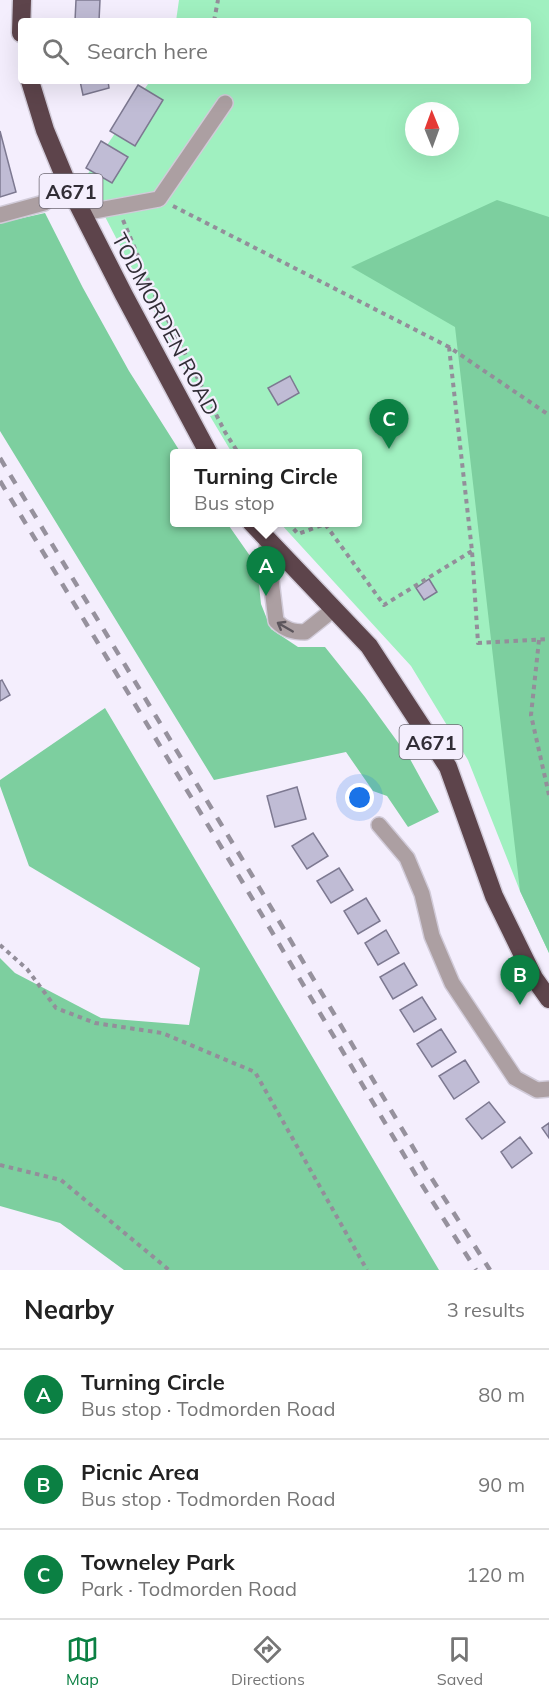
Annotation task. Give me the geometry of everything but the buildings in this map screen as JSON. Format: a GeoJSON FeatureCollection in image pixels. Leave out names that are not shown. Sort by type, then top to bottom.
{"type":"FeatureCollection","features":[{"type":"Feature","properties":{"kind":"highway"},"geometry":{"type":"LineString","coordinates":[[21,18],[22,0]]}},
{"type":"Feature","properties":{"kind":"highway","name":"TODMORDEN ROAD"},"geometry":{"type":"LineString","coordinates":[[31,84],[45,130],[67,183],[207,449]]}},
{"type":"Feature","properties":{"kind":"highway","name":"A671"},"geometry":{"type":"LineString","coordinates":[[256,527],[369,646],[448,767],[494,896],[534,978],[549,999]]}},
{"type":"Feature","properties":{"kind":"street"},"geometry":{"type":"LineString","coordinates":[[83,213],[159,199],[225,104]]}},
{"type":"Feature","properties":{"kind":"street"},"geometry":{"type":"LineString","coordinates":[[0,215],[44,203],[67,183]]}},
{"type":"Feature","properties":{"kind":"street"},"geometry":{"type":"LineString","coordinates":[[266,538],[276,621],[283,628],[305,633],[334,609]]}},
{"type":"Feature","properties":{"kind":"street"},"geometry":{"type":"LineString","coordinates":[[379,825],[407,858],[422,894],[432,936],[452,982],[515,1078],[537,1090],[549,1089]]}},
{"type":"Feature","properties":{"kind":"path"},"geometry":{"type":"LineString","coordinates":[[215,18],[218,0]]}},
{"type":"Feature","properties":{"kind":"path"},"geometry":{"type":"LineString","coordinates":[[159,199],[449,347],[549,415]]}},
{"type":"Feature","properties":{"kind":"path"},"geometry":{"type":"LineString","coordinates":[[117,206],[151,287],[225,432],[236,449]]}},
{"type":"Feature","properties":{"kind":"path"},"geometry":{"type":"LineString","coordinates":[[449,347],[472,551],[478,643],[549,639]]}},
{"type":"Feature","properties":{"kind":"path"},"geometry":{"type":"LineString","coordinates":[[292,527],[298,534],[317,527]]}},
{"type":"Feature","properties":{"kind":"path"},"geometry":{"type":"LineString","coordinates":[[327,527],[384,605],[472,551]]}},
{"type":"Feature","properties":{"kind":"path"},"geometry":{"type":"LineString","coordinates":[[539,640],[531,715],[549,795]]}},
{"type":"Feature","properties":{"kind":"path"},"geometry":{"type":"LineString","coordinates":[[0,945],[27,969],[56,1008],[95,1023],[162,1033],[255,1072],[367,1270]]}},
{"type":"Feature","properties":{"kind":"path"},"geometry":{"type":"LineString","coordinates":[[0,1165],[61,1180],[169,1270]]}},
{"type":"Feature","properties":{"kind":"green space"},"geometry":{"type":"Polygon","coordinates":[[[179,0],[549,0],[549,953],[520,891],[468,760],[411,666],[284,527],[362,527],[362,449],[230,449],[198,396],[85,178],[148,84],[531,84],[531,18],[176,18],[179,0]]]}},
{"type":"Feature","properties":{"kind":"green space"},"geometry":{"type":"Polygon","coordinates":[[[497,200],[549,217],[549,953],[520,891],[455,327],[351,267],[497,200]]]}},
{"type":"Feature","properties":{"kind":"green space"},"geometry":{"type":"Polygon","coordinates":[[[45,213],[129,371],[178,449],[170,449],[170,527],[230,527],[257,566],[261,604],[271,629],[298,647],[325,647],[410,759],[439,812],[408,827],[387,796],[373,791],[346,752],[214,780],[0,431],[0,223],[45,213]]]}},
{"type":"Feature","properties":{"kind":"green space"},"geometry":{"type":"Polygon","coordinates":[[[105,708],[439,1270],[124,1270],[60,1223],[0,1206],[0,958],[15,973],[101,1018],[189,1025],[200,968],[29,866],[0,786],[0,780],[105,708]]]}},
{"type":"Feature","properties":{"kind":"railway"},"geometry":{"type":"LineString","coordinates":[[0,458],[427,1171],[490,1270]]}},
{"type":"Feature","properties":{"kind":"railway"},"geometry":{"type":"LineString","coordinates":[[0,481],[243,883],[417,1177],[476,1270]]}},
{"type":"Feature","properties":{"kind":"place","name":"Towneley Park"},"geometry":{"type":"Point","coordinates":[389,449]}},
{"type":"Feature","properties":{"kind":"place","name":"Turning Circle"},"geometry":{"type":"Point","coordinates":[266,596]}},
{"type":"Feature","properties":{"kind":"place","name":"Picnic Area"},"geometry":{"type":"Point","coordinates":[520,1005]}}]}
